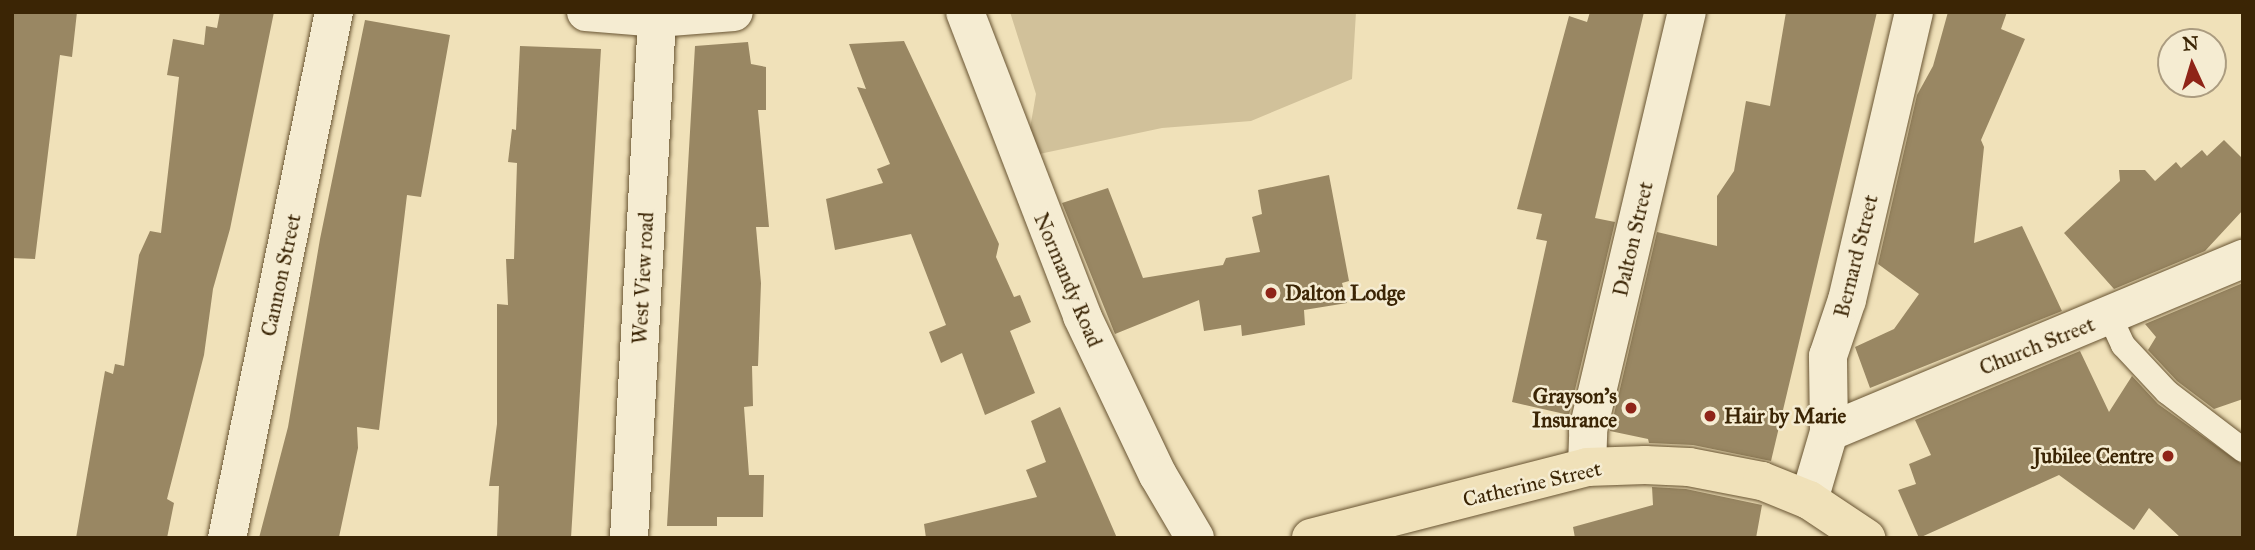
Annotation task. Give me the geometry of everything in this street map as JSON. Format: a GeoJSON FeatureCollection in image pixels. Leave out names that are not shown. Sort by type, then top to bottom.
{"type":"FeatureCollection","features":[{"type":"Feature","properties":{"kind":"main road","name":"Catherine Street"},"geometry":{"type":"LineString","coordinates":[[1311,538],[1587,467],[1689,467],[1762,481],[1810,500],[1855,534]]}},
{"type":"Feature","properties":{"kind":"street","name":"Cannon Street"},"geometry":{"type":"LineString","coordinates":[[227,538],[334,12]]}},
{"type":"Feature","properties":{"kind":"street"},"geometry":{"type":"LineString","coordinates":[[586,12],[657,18],[734,12]]}},
{"type":"Feature","properties":{"kind":"street","name":"Normandy Road"},"geometry":{"type":"LineString","coordinates":[[965,12],[1082,316],[1158,475],[1195,538]]}},
{"type":"Feature","properties":{"kind":"street","name":"Dalton Street"},"geometry":{"type":"LineString","coordinates":[[1587,467],[1588,430],[1687,12]]}},
{"type":"Feature","properties":{"kind":"street","name":"Bernard Street"},"geometry":{"type":"LineString","coordinates":[[1810,500],[1829,432],[1828,356],[1847,300],[1914,12]]}},
{"type":"Feature","properties":{"kind":"street","name":"West View road"},"geometry":{"type":"LineString","coordinates":[[629,538],[657,18]]}},
{"type":"Feature","properties":{"kind":"street","name":"Church Street"},"geometry":{"type":"LineString","coordinates":[[1829,432],[2110,317],[2243,259]]}},
{"type":"Feature","properties":{"kind":"lane"},"geometry":{"type":"LineString","coordinates":[[2110,317],[2123,345],[2167,392],[2243,450]]}},
{"type":"Feature","properties":{"kind":"shaded area"},"geometry":{"type":"Polygon","coordinates":[[[1010,12],[1356,12],[1352,79],[1251,121],[1162,128],[1025,157],[1036,94],[1010,12]]]}},
{"type":"Feature","properties":{"kind":"building"},"geometry":{"type":"Polygon","coordinates":[[[12,12],[77,12],[72,57],[60,55],[35,259],[12,258],[12,12]]]}},
{"type":"Feature","properties":{"kind":"building"},"geometry":{"type":"Polygon","coordinates":[[[220,12],[274,12],[230,229],[213,289],[204,355],[167,499],[174,503],[167,538],[76,538],[105,371],[113,374],[115,364],[124,366],[139,255],[150,231],[161,233],[179,77],[167,75],[173,39],[204,45],[206,26],[217,28],[220,12]]]}},
{"type":"Feature","properties":{"kind":"building"},"geometry":{"type":"Polygon","coordinates":[[[1590,12],[1644,12],[1595,218],[1615,222],[1569,415],[1512,402],[1547,241],[1536,239],[1542,214],[1517,209],[1569,16],[1587,22],[1590,12]]]}},
{"type":"Feature","properties":{"kind":"building"},"geometry":{"type":"Polygon","coordinates":[[[1786,12],[1877,12],[1771,461],[1693,445],[1649,443],[1648,439],[1610,431],[1657,232],[1717,246],[1717,196],[1734,171],[1746,101],[1770,106],[1786,12]]]}},
{"type":"Feature","properties":{"kind":"building"},"geometry":{"type":"Polygon","coordinates":[[[1948,12],[2007,12],[2001,29],[2025,39],[1981,140],[1984,147],[1974,243],[2022,226],[2062,311],[1870,388],[1855,347],[1894,329],[1919,294],[1878,264],[1917,95],[1933,66],[1948,12]]]}},
{"type":"Feature","properties":{"kind":"building"},"geometry":{"type":"Polygon","coordinates":[[[365,20],[450,35],[421,197],[407,195],[379,430],[357,427],[358,448],[339,537],[259,538],[288,427],[320,239],[365,20]]]}},
{"type":"Feature","properties":{"kind":"building"},"geometry":{"type":"Polygon","coordinates":[[[904,41],[999,244],[996,257],[1014,297],[1020,295],[1031,322],[1010,331],[1035,393],[985,415],[962,353],[941,363],[929,332],[946,325],[911,234],[835,250],[826,199],[883,183],[877,169],[890,164],[857,87],[866,89],[849,44],[904,41]]]}},
{"type":"Feature","properties":{"kind":"building"},"geometry":{"type":"Polygon","coordinates":[[[748,42],[751,64],[766,67],[766,110],[758,110],[769,227],[756,227],[761,283],[758,366],[752,366],[753,406],[744,407],[749,475],[764,475],[763,517],[717,517],[717,526],[667,526],[695,46],[748,42]]]}},
{"type":"Feature","properties":{"kind":"building"},"geometry":{"type":"Polygon","coordinates":[[[520,46],[601,49],[571,538],[497,538],[499,486],[489,486],[497,424],[497,304],[508,305],[506,259],[514,259],[517,163],[508,162],[512,129],[516,130],[520,46]]]}},
{"type":"Feature","properties":{"kind":"building"},"geometry":{"type":"Polygon","coordinates":[[[2224,140],[2243,159],[2243,210],[2205,251],[2114,289],[2064,233],[2120,181],[2119,170],[2145,170],[2155,181],[2176,162],[2181,168],[2202,150],[2207,156],[2224,140]]]}},
{"type":"Feature","properties":{"kind":"building"},"geometry":{"type":"Polygon","coordinates":[[[1329,175],[1349,281],[1342,283],[1347,303],[1304,310],[1305,325],[1242,336],[1241,325],[1204,331],[1199,300],[1115,334],[1062,203],[1108,188],[1143,278],[1223,265],[1226,258],[1260,252],[1252,217],[1262,214],[1258,190],[1329,175]]]}},
{"type":"Feature","properties":{"kind":"building"},"geometry":{"type":"Polygon","coordinates":[[[2243,283],[2243,399],[2214,409],[2177,381],[2148,350],[2156,337],[2145,324],[2243,283]]]}},
{"type":"Feature","properties":{"kind":"building"},"geometry":{"type":"Polygon","coordinates":[[[2080,351],[2109,412],[2132,376],[2158,404],[2243,465],[2243,538],[2181,538],[2149,508],[2134,530],[2059,475],[1919,538],[1898,490],[1916,484],[1909,464],[1931,455],[1915,420],[2080,351]]]}},
{"type":"Feature","properties":{"kind":"building"},"geometry":{"type":"Polygon","coordinates":[[[1060,407],[1117,538],[926,538],[924,524],[1037,497],[1026,470],[1046,462],[1031,421],[1060,407]]]}},
{"type":"Feature","properties":{"kind":"building"},"geometry":{"type":"Polygon","coordinates":[[[1652,487],[1686,489],[1762,505],[1756,538],[1575,538],[1573,527],[1653,505],[1652,487]]]}},
{"type":"Feature","properties":{"kind":"place","name":"Dalton Lodge"},"geometry":{"type":"Point","coordinates":[1271,293]}},
{"type":"Feature","properties":{"kind":"place","name":"Grayson's Insurance"},"geometry":{"type":"Point","coordinates":[1631,408]}},
{"type":"Feature","properties":{"kind":"place","name":"Hair by Marie"},"geometry":{"type":"Point","coordinates":[1710,416]}},
{"type":"Feature","properties":{"kind":"place","name":"Jubilee Centre"},"geometry":{"type":"Point","coordinates":[2168,456]}}]}
